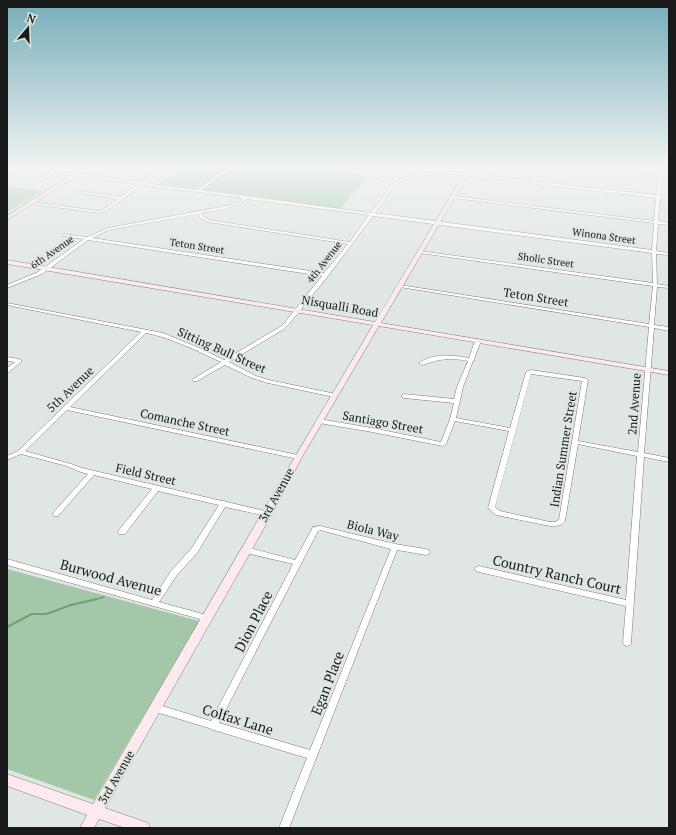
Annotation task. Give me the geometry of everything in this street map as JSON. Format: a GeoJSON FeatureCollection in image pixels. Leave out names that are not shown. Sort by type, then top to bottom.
{"type":"FeatureCollection","features":[{"type":"Feature","properties":{"kind":"street"},"geometry":{"type":"LineString","coordinates":[[7,218],[28,205]]}},
{"type":"Feature","properties":{"kind":"street"},"geometry":{"type":"LineString","coordinates":[[46,205],[100,212],[111,205]]}},
{"type":"Feature","properties":{"kind":"street","name":"6th Avenue"},"geometry":{"type":"LineString","coordinates":[[7,287],[36,276],[88,238],[108,229],[235,205]]}},
{"type":"Feature","properties":{"kind":"street","name":"Winona Street"},"geometry":{"type":"LineString","coordinates":[[301,205],[669,254]]}},
{"type":"Feature","properties":{"kind":"street","name":"4th Avenue"},"geometry":{"type":"LineString","coordinates":[[195,380],[282,328],[351,243],[379,205]]}},
{"type":"Feature","properties":{"kind":"street","name":"3rd Avenue"},"geometry":{"type":"LineString","coordinates":[[87,828],[267,514],[298,457],[448,205]]}},
{"type":"Feature","properties":{"kind":"street"},"geometry":{"type":"LineString","coordinates":[[518,205],[669,224]]}},
{"type":"Feature","properties":{"kind":"street","name":"2nd Avenue"},"geometry":{"type":"LineString","coordinates":[[627,643],[647,370],[655,285],[654,251],[657,205]]}},
{"type":"Feature","properties":{"kind":"street"},"geometry":{"type":"LineString","coordinates":[[199,212],[201,217],[208,221],[351,243]]}},
{"type":"Feature","properties":{"kind":"street","name":"Teton Street"},"geometry":{"type":"LineString","coordinates":[[65,235],[326,274]]}},
{"type":"Feature","properties":{"kind":"street","name":"Sholic Street"},"geometry":{"type":"LineString","coordinates":[[420,252],[669,287]]}},
{"type":"Feature","properties":{"kind":"street","name":"Nisqualli Road"},"geometry":{"type":"LineString","coordinates":[[7,262],[669,373]]}},
{"type":"Feature","properties":{"kind":"street","name":"Teton Street"},"geometry":{"type":"LineString","coordinates":[[400,286],[669,329]]}},
{"type":"Feature","properties":{"kind":"street","name":"Sitting Bull Street"},"geometry":{"type":"LineString","coordinates":[[7,304],[16,307],[161,334],[182,342],[268,382],[334,395]]}},
{"type":"Feature","properties":{"kind":"street","name":"5th Avenue"},"geometry":{"type":"LineString","coordinates":[[7,458],[20,452],[67,408],[145,330]]}},
{"type":"Feature","properties":{"kind":"street"},"geometry":{"type":"LineString","coordinates":[[478,341],[472,360],[460,387],[453,418],[512,430]]}},
{"type":"Feature","properties":{"kind":"street"},"geometry":{"type":"LineString","coordinates":[[422,363],[441,356],[472,360]]}},
{"type":"Feature","properties":{"kind":"street"},"geometry":{"type":"LineString","coordinates":[[7,359],[19,362],[7,372]]}},
{"type":"Feature","properties":{"kind":"street","name":"Indian Summer Street"},"geometry":{"type":"LineString","coordinates":[[531,372],[585,380],[575,442],[562,521],[556,524],[550,524],[493,511],[491,508],[512,430],[528,374],[531,372]]}},
{"type":"Feature","properties":{"kind":"street"},"geometry":{"type":"LineString","coordinates":[[404,396],[456,402]]}},
{"type":"Feature","properties":{"kind":"street","name":"Comanche Street"},"geometry":{"type":"LineString","coordinates":[[67,408],[298,457]]}},
{"type":"Feature","properties":{"kind":"street","name":"Santiago Street"},"geometry":{"type":"LineString","coordinates":[[319,421],[443,444],[453,418]]}},
{"type":"Feature","properties":{"kind":"street"},"geometry":{"type":"LineString","coordinates":[[575,442],[669,460]]}},
{"type":"Feature","properties":{"kind":"street","name":"Field Street"},"geometry":{"type":"LineString","coordinates":[[20,452],[92,473],[267,514]]}},
{"type":"Feature","properties":{"kind":"street"},"geometry":{"type":"LineString","coordinates":[[56,514],[92,473]]}},
{"type":"Feature","properties":{"kind":"street"},"geometry":{"type":"LineString","coordinates":[[122,532],[156,488]]}},
{"type":"Feature","properties":{"kind":"street"},"geometry":{"type":"LineString","coordinates":[[155,602],[174,573],[194,551],[224,504]]}},
{"type":"Feature","properties":{"kind":"street","name":"Biola Way"},"geometry":{"type":"LineString","coordinates":[[315,529],[320,528],[394,547],[426,552]]}},
{"type":"Feature","properties":{"kind":"street","name":"Dion Place"},"geometry":{"type":"LineString","coordinates":[[213,726],[315,529]]}},
{"type":"Feature","properties":{"kind":"street","name":"Egan Place"},"geometry":{"type":"LineString","coordinates":[[284,828],[394,547]]}},
{"type":"Feature","properties":{"kind":"street"},"geometry":{"type":"LineString","coordinates":[[246,550],[298,563]]}},
{"type":"Feature","properties":{"kind":"street","name":"Burwood Avenue"},"geometry":{"type":"LineString","coordinates":[[7,562],[155,602],[207,618]]}},
{"type":"Feature","properties":{"kind":"street","name":"Country Ranch Court"},"geometry":{"type":"LineString","coordinates":[[479,569],[629,604]]}},
{"type":"Feature","properties":{"kind":"street","name":"Colfax Lane"},"geometry":{"type":"LineString","coordinates":[[156,708],[313,755]]}},
{"type":"Feature","properties":{"kind":"street"},"geometry":{"type":"LineString","coordinates":[[7,780],[143,828]]}},
{"type":"Feature","properties":{"kind":"green space"},"geometry":{"type":"Polygon","coordinates":[[[7,205],[19,205],[7,212],[7,205]]]}},
{"type":"Feature","properties":{"kind":"green space"},"geometry":{"type":"Polygon","coordinates":[[[311,205],[343,205],[340,209],[311,205]]]}},
{"type":"Feature","properties":{"kind":"green space"},"geometry":{"type":"Polygon","coordinates":[[[7,569],[199,621],[94,800],[7,769],[7,569]]]}},
{"type":"Feature","properties":{"kind":"waterway"},"geometry":{"type":"LineString","coordinates":[[95,600],[104,597]]}},
{"type":"Feature","properties":{"kind":"waterway"},"geometry":{"type":"LineString","coordinates":[[7,627],[32,614],[46,614],[71,605],[95,600]]}}]}
